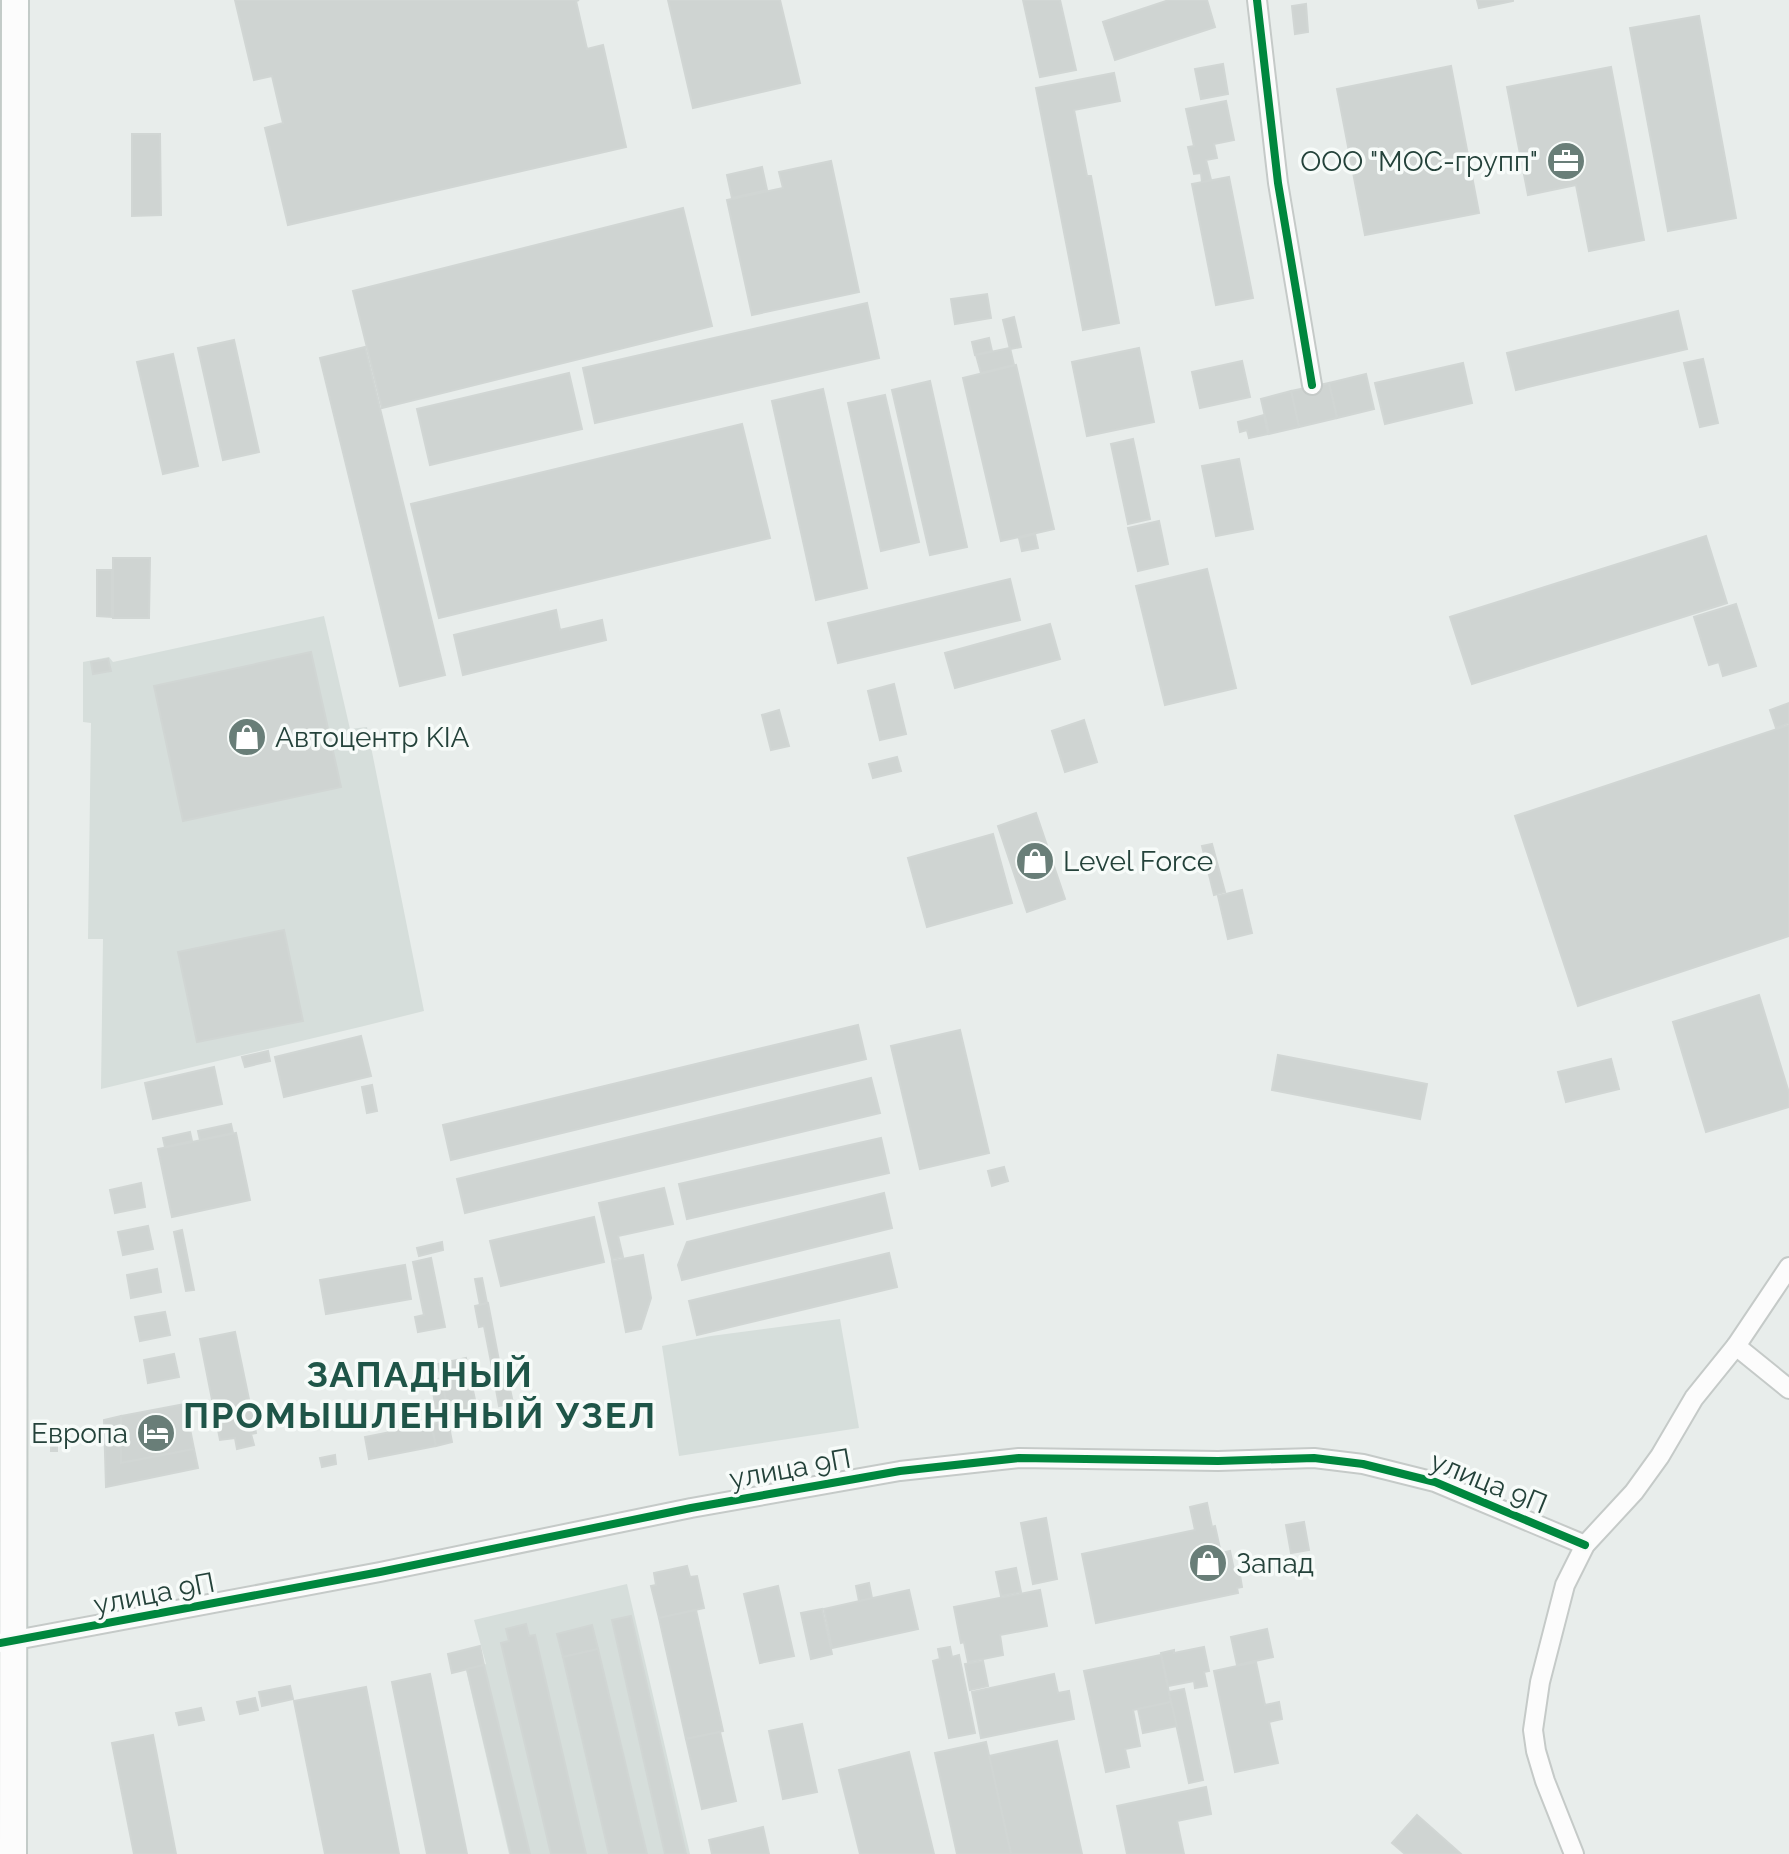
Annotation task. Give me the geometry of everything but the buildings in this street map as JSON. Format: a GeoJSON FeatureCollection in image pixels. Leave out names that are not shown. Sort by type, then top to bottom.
{"type":"FeatureCollection","features":[{"type":"Feature","properties":{"kind":"main road"},"geometry":{"type":"LineString","coordinates":[[13,1854],[7,1642],[15,0]]}},
{"type":"Feature","properties":{"kind":"street"},"geometry":{"type":"LineString","coordinates":[[1257,0],[1278,183],[1312,385]]}},
{"type":"Feature","properties":{"kind":"street"},"geometry":{"type":"LineString","coordinates":[[1574,1854],[1545,1781],[1533,1730],[1540,1682],[1565,1585],[1585,1545],[1634,1492],[1660,1456],[1694,1398],[1736,1346],[1789,1267]]}},
{"type":"Feature","properties":{"kind":"street"},"geometry":{"type":"LineString","coordinates":[[1736,1346],[1789,1389]]}},
{"type":"Feature","properties":{"kind":"street","name":"улица 9П"},"geometry":{"type":"LineString","coordinates":[[7,1642],[380,1572],[691,1508],[900,1471],[1019,1458],[1218,1461],[1314,1458],[1363,1464],[1435,1482],[1585,1545]]}},
{"type":"Feature","properties":{"kind":"shaded area"},"geometry":{"type":"Polygon","coordinates":[[[324,616],[350,729],[367,727],[424,1011],[101,1089],[103,939],[88,939],[91,723],[83,722],[83,662],[109,657],[113,662],[324,616]]]}},
{"type":"Feature","properties":{"kind":"shaded area"},"geometry":{"type":"Polygon","coordinates":[[[840,1319],[859,1428],[679,1456],[662,1346],[711,1336],[840,1319]]]}},
{"type":"Feature","properties":{"kind":"shaded area"},"geometry":{"type":"Polygon","coordinates":[[[627,1584],[690,1854],[509,1854],[466,1670],[486,1664],[474,1620],[627,1584]]]}},
{"type":"Feature","properties":{"kind":"cycle path"},"geometry":{"type":"LineString","coordinates":[[1257,0],[1278,183],[1312,385]]}},
{"type":"Feature","properties":{"kind":"cycle path"},"geometry":{"type":"LineString","coordinates":[[0,1643],[380,1572],[691,1508],[900,1471],[1019,1458],[1218,1461],[1314,1458],[1363,1464],[1435,1482],[1585,1545]]}},
{"type":"Feature","properties":{"kind":"place","name":"ООО \"МОС-групп\""},"geometry":{"type":"Point","coordinates":[1566,161]}},
{"type":"Feature","properties":{"kind":"place","name":"Автоцентр KIA"},"geometry":{"type":"Point","coordinates":[247,737]}},
{"type":"Feature","properties":{"kind":"place","name":"Level Force"},"geometry":{"type":"Point","coordinates":[1035,861]}},
{"type":"Feature","properties":{"kind":"place","name":"Европа"},"geometry":{"type":"Point","coordinates":[156,1433]}},
{"type":"Feature","properties":{"kind":"place","name":"Запад"},"geometry":{"type":"Point","coordinates":[1208,1563]}},
{"type":"Feature","properties":{"kind":"district","name":"ЗАПАДНЫЙ ПРОМЫШЛЕННЫЙ УЗЕЛ"},"geometry":{"type":"Point","coordinates":[420,1394]}}]}
